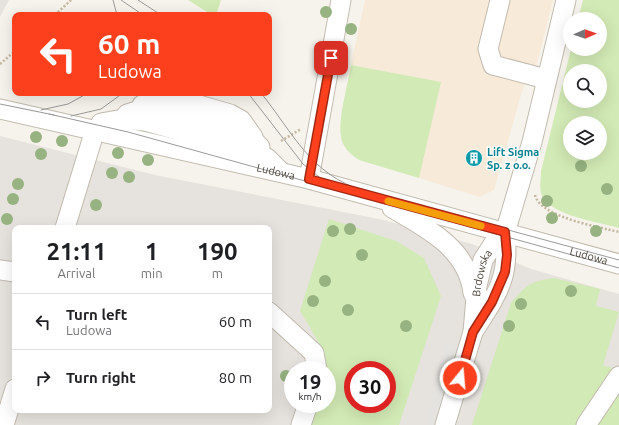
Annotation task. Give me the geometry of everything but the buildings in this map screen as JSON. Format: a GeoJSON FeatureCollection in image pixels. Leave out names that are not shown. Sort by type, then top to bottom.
{"type":"FeatureCollection","features":[{"type":"Feature","properties":{"kind":"street"},"geometry":{"type":"LineString","coordinates":[[309,179],[342,0]]}},
{"type":"Feature","properties":{"kind":"street"},"geometry":{"type":"LineString","coordinates":[[500,0],[488,49],[494,65],[546,79]]}},
{"type":"Feature","properties":{"kind":"street"},"geometry":{"type":"LineString","coordinates":[[505,232],[532,142],[566,0]]}},
{"type":"Feature","properties":{"kind":"street","name":"Ludowa"},"geometry":{"type":"LineString","coordinates":[[0,108],[271,161],[309,179],[619,264]]}},
{"type":"Feature","properties":{"kind":"street"},"geometry":{"type":"LineString","coordinates":[[66,225],[93,127],[125,114],[143,109],[161,110],[241,132],[251,138],[271,161]]}},
{"type":"Feature","properties":{"kind":"street","name":"Brdowska"},"geometry":{"type":"LineString","coordinates":[[370,196],[427,230],[455,251],[466,267],[471,279],[475,308]]}},
{"type":"Feature","properties":{"kind":"street","name":"Brdowska"},"geometry":{"type":"LineString","coordinates":[[447,425],[473,332],[478,275],[483,260],[494,243],[505,232]]}},
{"type":"Feature","properties":{"kind":"street","name":"Brdowska"},"geometry":{"type":"LineString","coordinates":[[473,332],[492,302],[505,272],[507,250],[505,232]]}},
{"type":"Feature","properties":{"kind":"street"},"geometry":{"type":"LineString","coordinates":[[0,270],[12,272]]}},
{"type":"Feature","properties":{"kind":"street"},"geometry":{"type":"LineString","coordinates":[[272,315],[314,353],[315,361]]}},
{"type":"Feature","properties":{"kind":"street"},"geometry":{"type":"LineString","coordinates":[[586,425],[619,376]]}},
{"type":"Feature","properties":{"kind":"street"},"geometry":{"type":"LineString","coordinates":[[4,425],[12,399]]}},
{"type":"Feature","properties":{"kind":"street"},"geometry":{"type":"LineString","coordinates":[[301,425],[305,413]]}},
{"type":"Feature","properties":{"kind":"path"},"geometry":{"type":"LineString","coordinates":[[58,12],[72,0]]}},
{"type":"Feature","properties":{"kind":"path"},"geometry":{"type":"LineString","coordinates":[[0,64],[12,54]]}},
{"type":"Feature","properties":{"kind":"path"},"geometry":{"type":"LineString","coordinates":[[281,141],[303,127]]}},
{"type":"Feature","properties":{"kind":"path"},"geometry":{"type":"LineString","coordinates":[[534,191],[535,198],[543,207],[567,219],[619,232]]}},
{"type":"Feature","properties":{"kind":"shaded area"},"geometry":{"type":"Polygon","coordinates":[[[0,0],[9,0],[0,17],[0,0]]]}},
{"type":"Feature","properties":{"kind":"shaded area"},"geometry":{"type":"Polygon","coordinates":[[[365,0],[553,0],[535,72],[526,78],[494,190],[480,197],[419,178],[440,82],[351,65],[365,0]]]}},
{"type":"Feature","properties":{"kind":"shaded area"},"geometry":{"type":"Polygon","coordinates":[[[0,136],[155,175],[384,220],[472,244],[531,269],[619,294],[619,425],[0,425],[0,136]]]}},
{"type":"Feature","properties":{"kind":"shaded area"},"geometry":{"type":"Polygon","coordinates":[[[446,343],[457,345],[450,378],[437,425],[426,425],[446,343]]]}},
{"type":"Feature","properties":{"kind":"green space"},"geometry":{"type":"Polygon","coordinates":[[[188,0],[221,0],[217,12],[207,12],[188,0]]]}},
{"type":"Feature","properties":{"kind":"green space"},"geometry":{"type":"Polygon","coordinates":[[[583,0],[619,0],[619,228],[588,221],[555,209],[547,203],[541,193],[541,171],[563,82],[563,108],[607,108],[607,64],[567,64],[569,56],[607,56],[607,12],[580,12],[583,0]]]}},
{"type":"Feature","properties":{"kind":"green space"},"geometry":{"type":"Polygon","coordinates":[[[351,65],[441,82],[419,178],[359,160],[345,147],[340,129],[351,65]]]}},
{"type":"Feature","properties":{"kind":"green space"},"geometry":{"type":"Polygon","coordinates":[[[329,219],[396,241],[424,258],[441,296],[399,425],[310,425],[313,413],[336,413],[336,361],[324,361],[323,355],[313,332],[300,311],[329,219]]]}},
{"type":"Feature","properties":{"kind":"green space"},"geometry":{"type":"Polygon","coordinates":[[[554,278],[600,289],[596,306],[619,312],[603,365],[619,370],[619,425],[472,425],[511,303],[525,288],[534,282],[554,278]]]}},
{"type":"Feature","properties":{"kind":"tram line"},"geometry":{"type":"LineString","coordinates":[[113,0],[116,12]]}},
{"type":"Feature","properties":{"kind":"tram line"},"geometry":{"type":"LineString","coordinates":[[121,0],[139,12]]}},
{"type":"Feature","properties":{"kind":"tram line"},"geometry":{"type":"LineString","coordinates":[[138,0],[156,12]]}},
{"type":"Feature","properties":{"kind":"tram line"},"geometry":{"type":"LineString","coordinates":[[41,110],[68,104],[83,96]]}},
{"type":"Feature","properties":{"kind":"tram line"},"geometry":{"type":"LineString","coordinates":[[71,116],[101,109],[119,96]]}},
{"type":"Feature","properties":{"kind":"tram line"},"geometry":{"type":"LineString","coordinates":[[250,96],[303,164],[329,185]]}},
{"type":"Feature","properties":{"kind":"tram line"},"geometry":{"type":"LineString","coordinates":[[263,96],[294,138],[316,163],[345,184],[364,191],[619,260]]}},
{"type":"Feature","properties":{"kind":"tram line"},"geometry":{"type":"LineString","coordinates":[[0,104],[54,115]]}},
{"type":"Feature","properties":{"kind":"tram line"},"geometry":{"type":"LineString","coordinates":[[49,114],[128,132],[619,268]]}},
{"type":"Feature","properties":{"kind":"slow traffic"},"geometry":{"type":"LineString","coordinates":[[388,201],[481,226]]}},
{"type":"Feature","properties":{"kind":"place","name":"Lift Sigma Sp. z o.o."},"geometry":{"type":"Point","coordinates":[474,158]}},
{"type":"Feature","properties":{"kind":"route"},"geometry":{"type":"LineString","coordinates":[[331,58],[309,179],[505,232],[507,255],[505,272],[498,292],[473,332],[460,378]]}}]}
